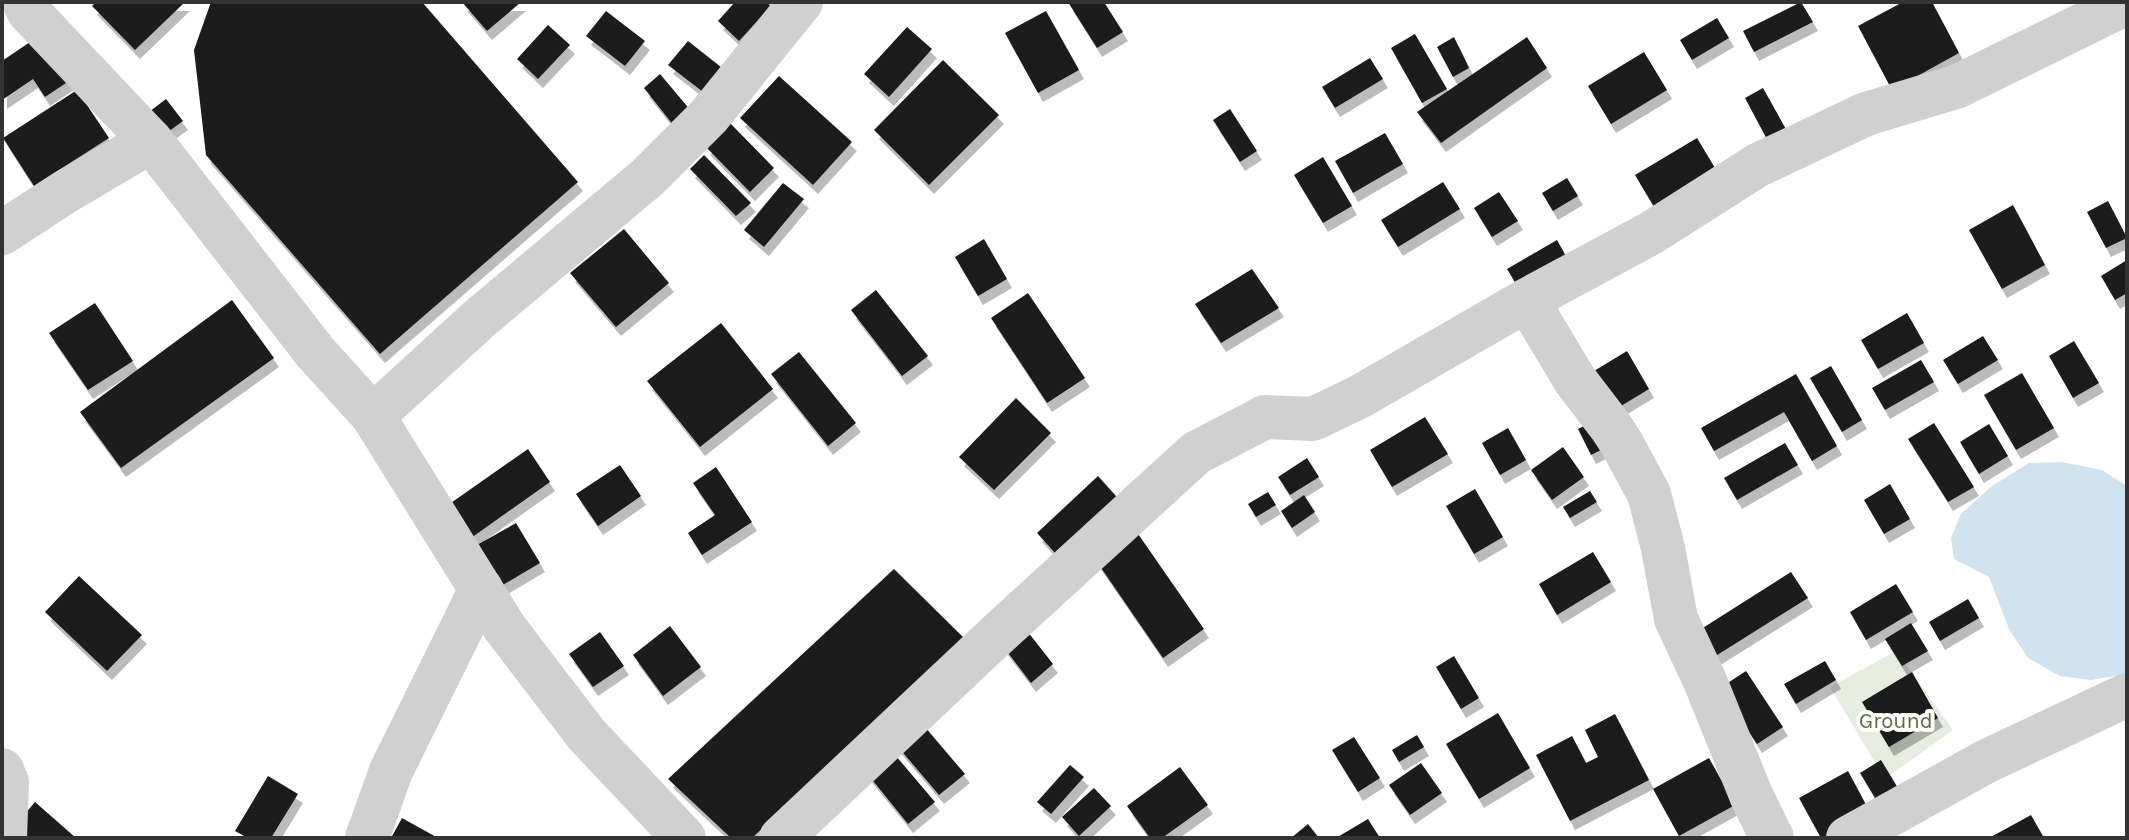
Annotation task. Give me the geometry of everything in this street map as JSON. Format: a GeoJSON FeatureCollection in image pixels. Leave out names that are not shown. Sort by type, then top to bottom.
{"type":"FeatureCollection","features":[{"type":"Feature","properties":{"kind":"street"},"geometry":{"type":"LineString","coordinates":[[373,416],[479,319],[648,177],[709,116],[801,2]]}},
{"type":"Feature","properties":{"kind":"street"},"geometry":{"type":"LineString","coordinates":[[781,838],[1196,453],[1265,417],[1313,419],[1359,397],[1651,233],[1758,165],[1866,114],[1956,87],[2127,3]]}},
{"type":"Feature","properties":{"kind":"street"},"geometry":{"type":"LineString","coordinates":[[30,5],[151,141],[315,352],[373,416],[505,628],[586,734],[684,838]]}},
{"type":"Feature","properties":{"kind":"street"},"geometry":{"type":"LineString","coordinates":[[2,233],[151,141]]}},
{"type":"Feature","properties":{"kind":"street"},"geometry":{"type":"LineString","coordinates":[[1527,300],[1575,380],[1622,444],[1649,494],[1676,619],[1772,838]]}},
{"type":"Feature","properties":{"kind":"street"},"geometry":{"type":"LineString","coordinates":[[367,838],[391,771],[481,589]]}},
{"type":"Feature","properties":{"kind":"street"},"geometry":{"type":"LineString","coordinates":[[1848,838],[1985,762],[2127,695]]}},
{"type":"Feature","properties":{"kind":"street"},"geometry":{"type":"LineString","coordinates":[[2,770],[7,782],[5,838]]}},
{"type":"Feature","properties":{"kind":"green space","name":"Ground"},"geometry":{"type":"Polygon","coordinates":[[[1896,651],[1953,730],[1885,779],[1830,687],[1896,651]]]}},
{"type":"Feature","properties":{"kind":"water"},"geometry":{"type":"Polygon","coordinates":[[[2061,462],[2102,470],[2127,486],[2127,674],[2091,680],[2060,676],[2028,658],[2009,629],[1989,577],[1954,559],[1951,538],[1961,514],[1992,486],[2029,463],[2061,462]]]}},
{"type":"Feature","properties":{"kind":"building"},"geometry":{"type":"Polygon","coordinates":[[[96,2],[185,2],[135,50],[92,6],[96,2]]]}},
{"type":"Feature","properties":{"kind":"building"},"geometry":{"type":"Polygon","coordinates":[[[211,2],[422,2],[578,182],[380,354],[206,155],[194,50],[211,2]]]}},
{"type":"Feature","properties":{"kind":"building"},"geometry":{"type":"Polygon","coordinates":[[[462,2],[521,2],[487,31],[462,2]]]}},
{"type":"Feature","properties":{"kind":"building"},"geometry":{"type":"Polygon","coordinates":[[[735,2],[766,2],[771,6],[739,41],[718,21],[735,2]]]}},
{"type":"Feature","properties":{"kind":"building"},"geometry":{"type":"Polygon","coordinates":[[[1068,2],[1104,2],[1123,32],[1097,48],[1068,2]]]}},
{"type":"Feature","properties":{"kind":"building"},"geometry":{"type":"Polygon","coordinates":[[[1801,2],[1813,22],[1754,52],[1743,31],[1801,2]]]}},
{"type":"Feature","properties":{"kind":"building"},"geometry":{"type":"Polygon","coordinates":[[[1903,2],[1932,2],[1959,53],[1892,90],[1858,26],[1903,2]]]}},
{"type":"Feature","properties":{"kind":"building"},"geometry":{"type":"Polygon","coordinates":[[[606,11],[645,41],[625,66],[586,36],[606,11]]]}},
{"type":"Feature","properties":{"kind":"building"},"geometry":{"type":"Polygon","coordinates":[[[1046,11],[1079,70],[1038,93],[1005,33],[1046,11]]]}},
{"type":"Feature","properties":{"kind":"building"},"geometry":{"type":"Polygon","coordinates":[[[1717,18],[1729,38],[1692,60],[1680,40],[1717,18]]]}},
{"type":"Feature","properties":{"kind":"building"},"geometry":{"type":"Polygon","coordinates":[[[548,25],[570,45],[538,79],[517,59],[548,25]]]}},
{"type":"Feature","properties":{"kind":"building"},"geometry":{"type":"Polygon","coordinates":[[[907,27],[932,49],[889,97],[864,74],[907,27]]]}},
{"type":"Feature","properties":{"kind":"building"},"geometry":{"type":"Polygon","coordinates":[[[1415,34],[1447,89],[1422,103],[1391,48],[1415,34]]]}},
{"type":"Feature","properties":{"kind":"building"},"geometry":{"type":"Polygon","coordinates":[[[39,36],[69,81],[45,97],[33,79],[2,100],[2,61],[39,36]]]}},
{"type":"Feature","properties":{"kind":"building"},"geometry":{"type":"Polygon","coordinates":[[[1454,37],[1469,68],[1453,77],[1437,47],[1454,37]]]}},
{"type":"Feature","properties":{"kind":"building"},"geometry":{"type":"Polygon","coordinates":[[[1527,37],[1547,68],[1441,143],[1417,112],[1527,37]]]}},
{"type":"Feature","properties":{"kind":"building"},"geometry":{"type":"Polygon","coordinates":[[[688,41],[726,71],[707,95],[668,65],[688,41]]]}},
{"type":"Feature","properties":{"kind":"building"},"geometry":{"type":"Polygon","coordinates":[[[1644,52],[1667,90],[1611,124],[1588,86],[1644,52]]]}},
{"type":"Feature","properties":{"kind":"building"},"geometry":{"type":"Polygon","coordinates":[[[1370,58],[1383,79],[1335,108],[1322,87],[1370,58]]]}},
{"type":"Feature","properties":{"kind":"building"},"geometry":{"type":"Polygon","coordinates":[[[943,60],[999,115],[929,185],[874,130],[943,60]]]}},
{"type":"Feature","properties":{"kind":"building"},"geometry":{"type":"Polygon","coordinates":[[[660,74],[692,112],[674,126],[644,88],[660,74]]]}},
{"type":"Feature","properties":{"kind":"building"},"geometry":{"type":"Polygon","coordinates":[[[779,76],[852,142],[813,185],[740,118],[779,76]]]}},
{"type":"Feature","properties":{"kind":"building"},"geometry":{"type":"Polygon","coordinates":[[[1763,88],[1788,133],[1769,143],[1745,98],[1763,88]]]}},
{"type":"Feature","properties":{"kind":"building"},"geometry":{"type":"Polygon","coordinates":[[[77,90],[109,138],[34,186],[3,138],[77,90]]]}},
{"type":"Feature","properties":{"kind":"building"},"geometry":{"type":"Polygon","coordinates":[[[166,99],[183,121],[165,134],[149,112],[166,99]]]}},
{"type":"Feature","properties":{"kind":"building"},"geometry":{"type":"Polygon","coordinates":[[[1230,109],[1257,151],[1240,162],[1213,120],[1230,109]]]}},
{"type":"Feature","properties":{"kind":"building"},"geometry":{"type":"Polygon","coordinates":[[[729,122],[774,168],[750,192],[705,146],[729,122]]]}},
{"type":"Feature","properties":{"kind":"building"},"geometry":{"type":"Polygon","coordinates":[[[1385,133],[1403,164],[1353,193],[1335,161],[1385,133]]]}},
{"type":"Feature","properties":{"kind":"building"},"geometry":{"type":"Polygon","coordinates":[[[1697,138],[1721,178],[1659,215],[1635,175],[1697,138]]]}},
{"type":"Feature","properties":{"kind":"building"},"geometry":{"type":"Polygon","coordinates":[[[704,155],[751,203],[736,216],[690,169],[704,155]]]}},
{"type":"Feature","properties":{"kind":"building"},"geometry":{"type":"Polygon","coordinates":[[[1323,157],[1352,206],[1323,223],[1294,175],[1323,157]]]}},
{"type":"Feature","properties":{"kind":"building"},"geometry":{"type":"Polygon","coordinates":[[[1567,178],[1578,196],[1553,211],[1542,193],[1567,178]]]}},
{"type":"Feature","properties":{"kind":"building"},"geometry":{"type":"Polygon","coordinates":[[[1443,182],[1460,209],[1398,247],[1381,220],[1443,182]]]}},
{"type":"Feature","properties":{"kind":"building"},"geometry":{"type":"Polygon","coordinates":[[[783,183],[804,199],[764,247],[744,230],[783,183]]]}},
{"type":"Feature","properties":{"kind":"building"},"geometry":{"type":"Polygon","coordinates":[[[1499,192],[1518,221],[1492,237],[1474,208],[1499,192]]]}},
{"type":"Feature","properties":{"kind":"building"},"geometry":{"type":"Polygon","coordinates":[[[2108,201],[2127,238],[2106,248],[2087,212],[2108,201]]]}},
{"type":"Feature","properties":{"kind":"building"},"geometry":{"type":"Polygon","coordinates":[[[2013,205],[2045,265],[2002,289],[1969,230],[2013,205]]]}},
{"type":"Feature","properties":{"kind":"building"},"geometry":{"type":"Polygon","coordinates":[[[624,229],[669,283],[616,327],[570,273],[624,229]]]}},
{"type":"Feature","properties":{"kind":"building"},"geometry":{"type":"Polygon","coordinates":[[[984,239],[1007,279],[978,296],[955,257],[984,239]]]}},
{"type":"Feature","properties":{"kind":"building"},"geometry":{"type":"Polygon","coordinates":[[[1557,240],[1573,269],[1524,297],[1507,269],[1557,240]]]}},
{"type":"Feature","properties":{"kind":"building"},"geometry":{"type":"Polygon","coordinates":[[[2127,260],[2127,293],[2115,300],[2101,276],[2127,260]]]}},
{"type":"Feature","properties":{"kind":"building"},"geometry":{"type":"Polygon","coordinates":[[[1252,269],[1279,308],[1221,343],[1195,304],[1252,269]]]}},
{"type":"Feature","properties":{"kind":"building"},"geometry":{"type":"Polygon","coordinates":[[[876,290],[928,356],[902,376],[851,310],[876,290]]]}},
{"type":"Feature","properties":{"kind":"building"},"geometry":{"type":"Polygon","coordinates":[[[1028,293],[1085,378],[1047,403],[991,318],[1028,293]]]}},
{"type":"Feature","properties":{"kind":"building"},"geometry":{"type":"Polygon","coordinates":[[[232,300],[274,358],[121,468],[80,412],[232,300]]]}},
{"type":"Feature","properties":{"kind":"building"},"geometry":{"type":"Polygon","coordinates":[[[95,303],[133,361],[88,390],[49,333],[95,303]]]}},
{"type":"Feature","properties":{"kind":"building"},"geometry":{"type":"Polygon","coordinates":[[[1907,313],[1924,343],[1878,369],[1861,340],[1907,313]]]}},
{"type":"Feature","properties":{"kind":"building"},"geometry":{"type":"Polygon","coordinates":[[[721,323],[773,389],[700,447],[647,381],[721,323]]]}},
{"type":"Feature","properties":{"kind":"building"},"geometry":{"type":"Polygon","coordinates":[[[1983,336],[1998,360],[1958,384],[1943,360],[1983,336]]]}},
{"type":"Feature","properties":{"kind":"building"},"geometry":{"type":"Polygon","coordinates":[[[2074,341],[2099,383],[2073,398],[2049,356],[2074,341]]]}},
{"type":"Feature","properties":{"kind":"building"},"geometry":{"type":"Polygon","coordinates":[[[1627,351],[1649,389],[1611,412],[1589,374],[1627,351]]]}},
{"type":"Feature","properties":{"kind":"building"},"geometry":{"type":"Polygon","coordinates":[[[799,352],[856,423],[828,446],[771,374],[799,352]]]}},
{"type":"Feature","properties":{"kind":"building"},"geometry":{"type":"Polygon","coordinates":[[[1921,360],[1934,382],[1885,410],[1872,388],[1921,360]]]}},
{"type":"Feature","properties":{"kind":"building"},"geometry":{"type":"Polygon","coordinates":[[[1831,366],[1862,420],[1842,432],[1810,378],[1831,366]]]}},
{"type":"Feature","properties":{"kind":"building"},"geometry":{"type":"Polygon","coordinates":[[[2022,373],[2054,428],[2016,450],[1984,395],[2022,373]]]}},
{"type":"Feature","properties":{"kind":"building"},"geometry":{"type":"Polygon","coordinates":[[[1796,374],[1837,446],[1812,461],[1784,412],[1714,451],[1701,428],[1796,374]]]}},
{"type":"Feature","properties":{"kind":"building"},"geometry":{"type":"Polygon","coordinates":[[[1016,398],[1051,433],[994,490],[959,457],[1016,398]]]}},
{"type":"Feature","properties":{"kind":"building"},"geometry":{"type":"Polygon","coordinates":[[[1425,417],[1448,454],[1392,487],[1370,450],[1425,417]]]}},
{"type":"Feature","properties":{"kind":"building"},"geometry":{"type":"Polygon","coordinates":[[[1597,419],[1611,445],[1591,455],[1578,429],[1597,419]]]}},
{"type":"Feature","properties":{"kind":"building"},"geometry":{"type":"Polygon","coordinates":[[[1934,423],[1974,487],[1948,502],[1908,439],[1934,423]]]}},
{"type":"Feature","properties":{"kind":"building"},"geometry":{"type":"Polygon","coordinates":[[[1989,424],[2008,456],[1979,474],[1960,442],[1989,424]]]}},
{"type":"Feature","properties":{"kind":"building"},"geometry":{"type":"Polygon","coordinates":[[[1508,428],[1526,460],[1500,475],[1482,443],[1508,428]]]}},
{"type":"Feature","properties":{"kind":"building"},"geometry":{"type":"Polygon","coordinates":[[[1785,443],[1798,465],[1737,500],[1724,478],[1785,443]]]}},
{"type":"Feature","properties":{"kind":"building"},"geometry":{"type":"Polygon","coordinates":[[[1563,447],[1584,477],[1552,500],[1531,470],[1563,447]]]}},
{"type":"Feature","properties":{"kind":"building"},"geometry":{"type":"Polygon","coordinates":[[[528,449],[550,482],[471,538],[448,505],[528,449]]]}},
{"type":"Feature","properties":{"kind":"building"},"geometry":{"type":"Polygon","coordinates":[[[1307,458],[1319,477],[1290,495],[1278,477],[1307,458]]]}},
{"type":"Feature","properties":{"kind":"building"},"geometry":{"type":"Polygon","coordinates":[[[620,465],[641,496],[598,526],[576,494],[620,465]]]}},
{"type":"Feature","properties":{"kind":"building"},"geometry":{"type":"Polygon","coordinates":[[[716,467],[752,522],[702,555],[688,533],[715,515],[693,483],[716,467]]]}},
{"type":"Feature","properties":{"kind":"building"},"geometry":{"type":"Polygon","coordinates":[[[1098,476],[1125,506],[1064,563],[1037,533],[1098,476]]]}},
{"type":"Feature","properties":{"kind":"building"},"geometry":{"type":"Polygon","coordinates":[[[1890,484],[1910,519],[1884,534],[1864,500],[1890,484]]]}},
{"type":"Feature","properties":{"kind":"building"},"geometry":{"type":"Polygon","coordinates":[[[1475,489],[1503,537],[1474,554],[1446,506],[1475,489]]]}},
{"type":"Feature","properties":{"kind":"building"},"geometry":{"type":"Polygon","coordinates":[[[1590,491],[1597,502],[1570,518],[1563,507],[1590,491]]]}},
{"type":"Feature","properties":{"kind":"building"},"geometry":{"type":"Polygon","coordinates":[[[1268,492],[1276,505],[1256,517],[1248,504],[1268,492]]]}},
{"type":"Feature","properties":{"kind":"building"},"geometry":{"type":"Polygon","coordinates":[[[1304,495],[1315,512],[1292,528],[1281,511],[1304,495]]]}},
{"type":"Feature","properties":{"kind":"building"},"geometry":{"type":"Polygon","coordinates":[[[516,523],[540,563],[501,586],[477,545],[516,523]]]}},
{"type":"Feature","properties":{"kind":"building"},"geometry":{"type":"Polygon","coordinates":[[[1136,531],[1204,629],[1163,658],[1095,559],[1136,531]]]}},
{"type":"Feature","properties":{"kind":"building"},"geometry":{"type":"Polygon","coordinates":[[[1593,552],[1611,582],[1557,615],[1539,584],[1593,552]]]}},
{"type":"Feature","properties":{"kind":"building"},"geometry":{"type":"Polygon","coordinates":[[[894,569],[965,639],[752,838],[731,838],[668,779],[894,569]]]}},
{"type":"Feature","properties":{"kind":"building"},"geometry":{"type":"Polygon","coordinates":[[[1791,572],[1808,598],[1714,657],[1698,631],[1791,572]]]}},
{"type":"Feature","properties":{"kind":"building"},"geometry":{"type":"Polygon","coordinates":[[[79,576],[142,635],[107,671],[45,612],[79,576]]]}},
{"type":"Feature","properties":{"kind":"building"},"geometry":{"type":"Polygon","coordinates":[[[1896,584],[1913,612],[1866,640],[1850,612],[1896,584]]]}},
{"type":"Feature","properties":{"kind":"building"},"geometry":{"type":"Polygon","coordinates":[[[1968,599],[1979,618],[1940,641],[1929,622],[1968,599]]]}},
{"type":"Feature","properties":{"kind":"building"},"geometry":{"type":"Polygon","coordinates":[[[1911,623],[1928,651],[1902,666],[1885,639],[1911,623]]]}},
{"type":"Feature","properties":{"kind":"building"},"geometry":{"type":"Polygon","coordinates":[[[670,626],[701,667],[663,696],[633,655],[670,626]]]}},
{"type":"Feature","properties":{"kind":"building"},"geometry":{"type":"Polygon","coordinates":[[[1024,627],[1053,664],[1031,683],[1002,645],[1024,627]]]}},
{"type":"Feature","properties":{"kind":"building"},"geometry":{"type":"Polygon","coordinates":[[[600,632],[624,666],[593,687],[569,654],[600,632]]]}},
{"type":"Feature","properties":{"kind":"building"},"geometry":{"type":"Polygon","coordinates":[[[1454,656],[1479,698],[1461,709],[1436,667],[1454,656]]]}},
{"type":"Feature","properties":{"kind":"building"},"geometry":{"type":"Polygon","coordinates":[[[1825,661],[1836,680],[1796,704],[1784,684],[1825,661]]]}},
{"type":"Feature","properties":{"kind":"building"},"geometry":{"type":"Polygon","coordinates":[[[1746,671],[1783,727],[1757,744],[1720,688],[1746,671]]]}},
{"type":"Feature","properties":{"kind":"building"},"geometry":{"type":"Polygon","coordinates":[[[1912,672],[1938,718],[1889,747],[1862,702],[1912,672]]]}},
{"type":"Feature","properties":{"kind":"building"},"geometry":{"type":"Polygon","coordinates":[[[1498,713],[1530,768],[1479,799],[1446,744],[1498,713]]]}},
{"type":"Feature","properties":{"kind":"building"},"geometry":{"type":"Polygon","coordinates":[[[1615,714],[1649,780],[1570,821],[1536,755],[1572,736],[1586,763],[1598,757],[1585,730],[1615,714]]]}},
{"type":"Feature","properties":{"kind":"building"},"geometry":{"type":"Polygon","coordinates":[[[919,720],[965,774],[939,795],[893,741],[919,720]]]}},
{"type":"Feature","properties":{"kind":"building"},"geometry":{"type":"Polygon","coordinates":[[[1417,735],[1424,747],[1399,762],[1392,750],[1417,735]]]}},
{"type":"Feature","properties":{"kind":"building"},"geometry":{"type":"Polygon","coordinates":[[[1354,737],[1380,778],[1358,792],[1332,750],[1354,737]]]}},
{"type":"Feature","properties":{"kind":"building"},"geometry":{"type":"Polygon","coordinates":[[[890,749],[935,802],[908,824],[865,771],[890,749]]]}},
{"type":"Feature","properties":{"kind":"building"},"geometry":{"type":"Polygon","coordinates":[[[1709,758],[1735,805],[1679,836],[1653,789],[1709,758]]]}},
{"type":"Feature","properties":{"kind":"building"},"geometry":{"type":"Polygon","coordinates":[[[1881,760],[1904,798],[1883,811],[1860,773],[1881,760]]]}},
{"type":"Feature","properties":{"kind":"building"},"geometry":{"type":"Polygon","coordinates":[[[1421,763],[1442,793],[1410,815],[1389,785],[1421,763]]]}},
{"type":"Feature","properties":{"kind":"building"},"geometry":{"type":"Polygon","coordinates":[[[1070,765],[1084,777],[1051,814],[1037,802],[1070,765]]]}},
{"type":"Feature","properties":{"kind":"building"},"geometry":{"type":"Polygon","coordinates":[[[1180,767],[1208,805],[1162,838],[1150,838],[1127,806],[1180,767]]]}},
{"type":"Feature","properties":{"kind":"building"},"geometry":{"type":"Polygon","coordinates":[[[1848,771],[1872,816],[1832,838],[1821,838],[1799,798],[1848,771]]]}},
{"type":"Feature","properties":{"kind":"building"},"geometry":{"type":"Polygon","coordinates":[[[268,776],[298,794],[271,838],[248,838],[235,831],[268,776]]]}},
{"type":"Feature","properties":{"kind":"building"},"geometry":{"type":"Polygon","coordinates":[[[1094,788],[1111,806],[1079,836],[1062,817],[1094,788]]]}},
{"type":"Feature","properties":{"kind":"building"},"geometry":{"type":"Polygon","coordinates":[[[35,802],[76,838],[15,838],[9,833],[35,802]]]}},
{"type":"Feature","properties":{"kind":"building"},"geometry":{"type":"Polygon","coordinates":[[[2031,815],[2044,838],[1989,838],[2031,815]]]}},
{"type":"Feature","properties":{"kind":"building"},"geometry":{"type":"Polygon","coordinates":[[[402,818],[438,838],[391,838],[402,818]]]}},
{"type":"Feature","properties":{"kind":"building"},"geometry":{"type":"Polygon","coordinates":[[[1368,819],[1380,838],[1336,838],[1368,819]]]}},
{"type":"Feature","properties":{"kind":"building"},"geometry":{"type":"Polygon","coordinates":[[[1308,824],[1319,838],[1291,838],[1308,824]]]}}]}
